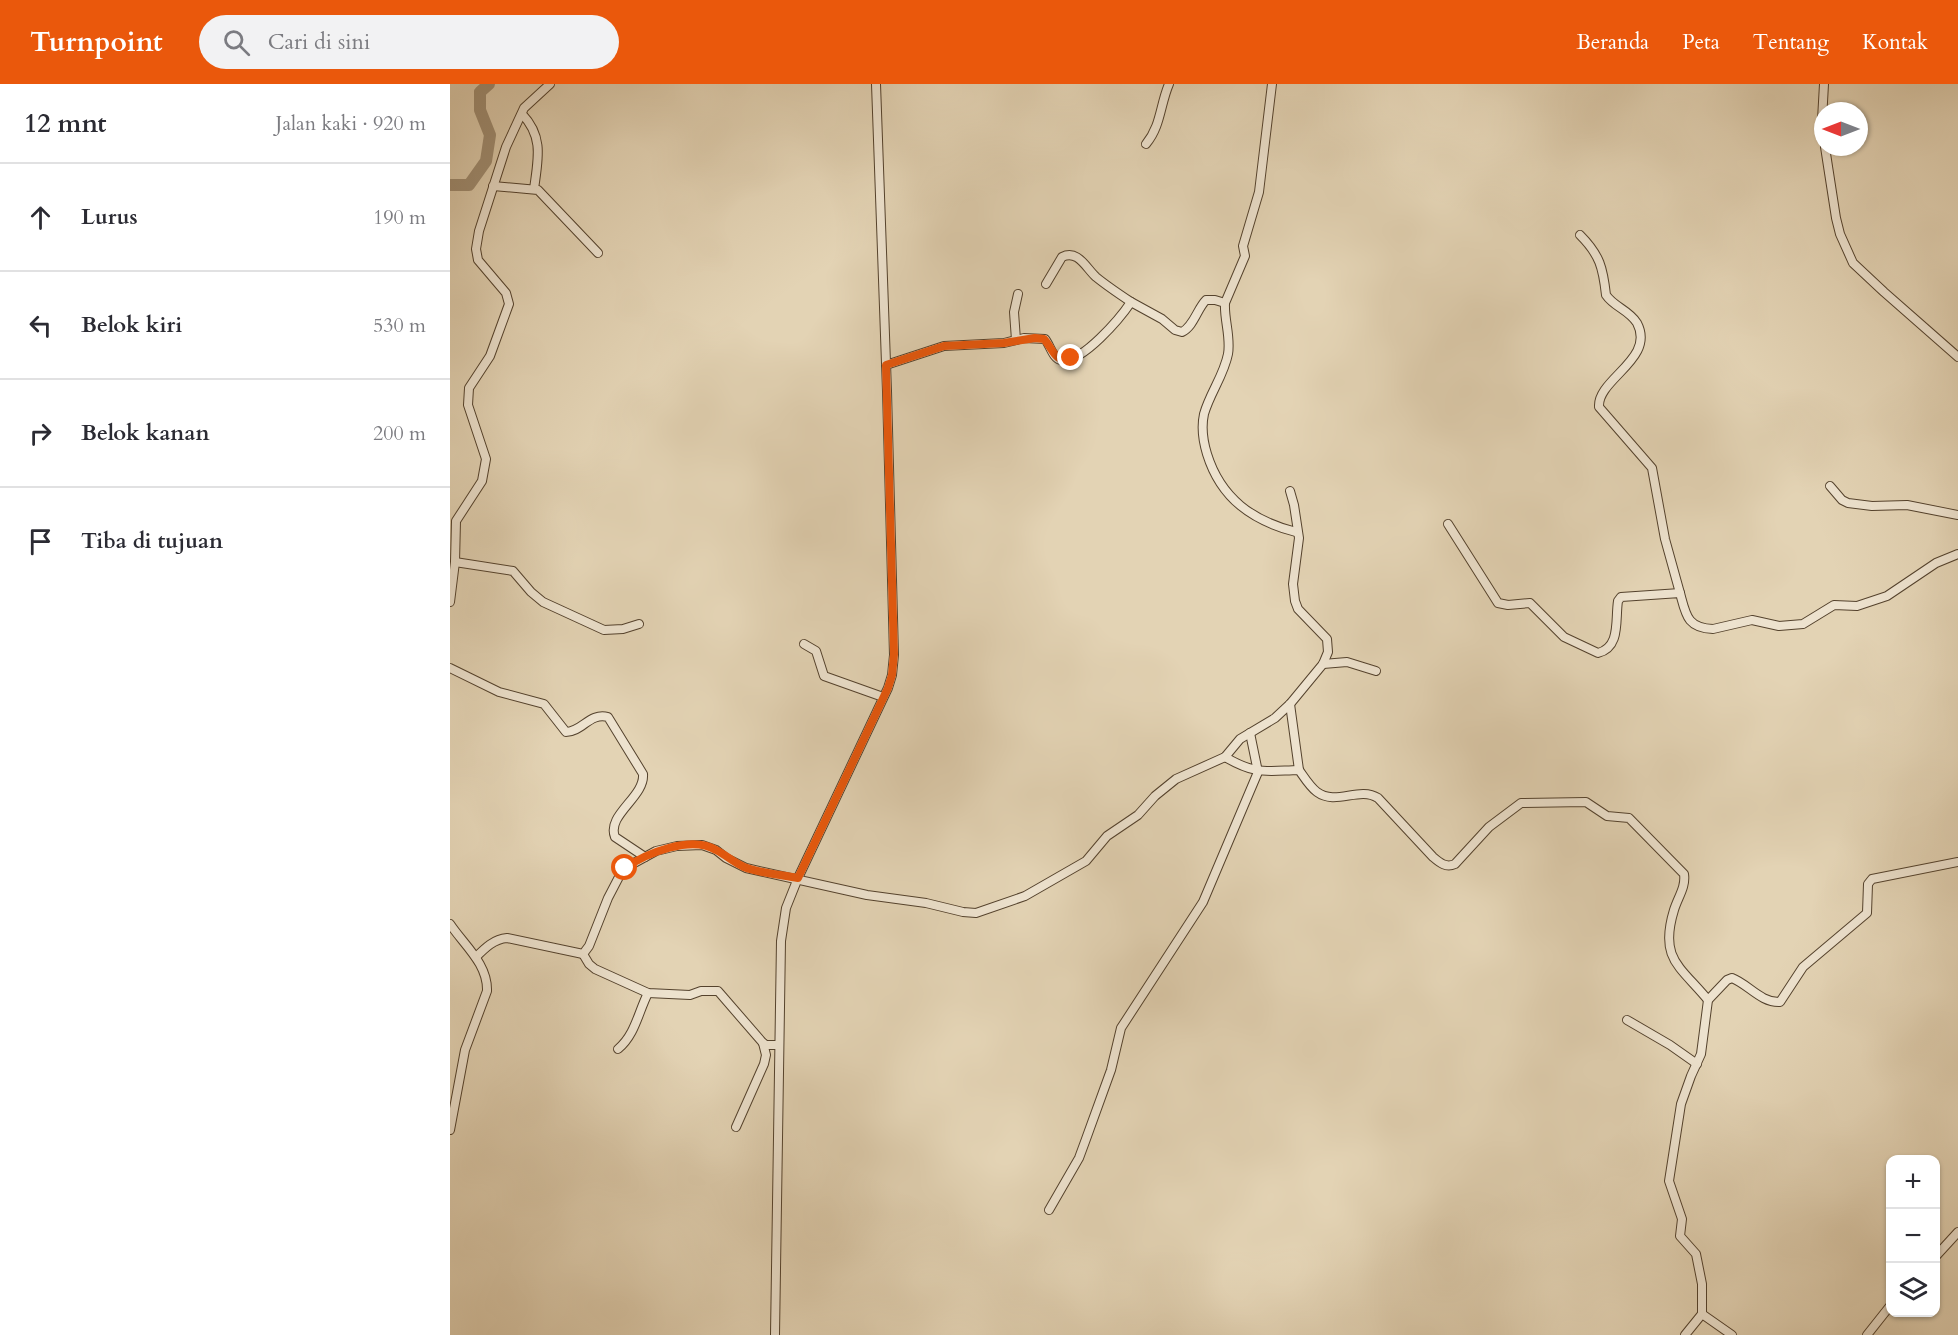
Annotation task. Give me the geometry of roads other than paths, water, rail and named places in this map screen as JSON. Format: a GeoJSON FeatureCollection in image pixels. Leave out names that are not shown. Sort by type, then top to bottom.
{"type":"FeatureCollection","features":[{"type":"Feature","properties":{"kind":"street"},"geometry":{"type":"LineString","coordinates":[[450,602],[455,562],[456,521],[482,481],[486,459],[468,405],[469,388],[490,356],[509,304],[506,293],[477,255],[479,231],[506,147],[532,99],[550,84]]}},
{"type":"Feature","properties":{"kind":"street"},"geometry":{"type":"LineString","coordinates":[[775,1335],[781,941],[786,908],[883,697],[892,675],[894,654],[876,84]]}},
{"type":"Feature","properties":{"kind":"street"},"geometry":{"type":"LineString","coordinates":[[1146,144],[1158,126],[1163,96],[1168,84]]}},
{"type":"Feature","properties":{"kind":"street"},"geometry":{"type":"LineString","coordinates":[[1272,84],[1259,192],[1243,246],[1245,256],[1225,303],[1228,350],[1204,416],[1203,435],[1207,454],[1218,480],[1244,509],[1268,523],[1296,532]]}},
{"type":"Feature","properties":{"kind":"street"},"geometry":{"type":"LineString","coordinates":[[1823,102],[1824,84]]}},
{"type":"Feature","properties":{"kind":"street"},"geometry":{"type":"LineString","coordinates":[[522,114],[535,131],[538,160],[534,189]]}},
{"type":"Feature","properties":{"kind":"street"},"geometry":{"type":"LineString","coordinates":[[1826,156],[1836,219],[1853,262],[1958,357]]}},
{"type":"Feature","properties":{"kind":"street"},"geometry":{"type":"LineString","coordinates":[[493,186],[534,189],[541,192],[598,253]]}},
{"type":"Feature","properties":{"kind":"street"},"geometry":{"type":"LineString","coordinates":[[1580,235],[1594,250],[1602,265],[1608,298],[1633,318],[1639,330],[1639,342],[1634,356],[1603,392],[1599,407],[1652,468],[1665,539],[1689,621],[1699,627],[1713,629],[1756,620],[1779,626],[1794,626],[1811,621],[1834,605],[1857,606],[1887,596],[1936,563],[1958,554]]}},
{"type":"Feature","properties":{"kind":"street"},"geometry":{"type":"LineString","coordinates":[[1047,284],[1062,256],[1066,254],[1073,256],[1085,263],[1095,276],[1131,302],[1162,319],[1175,330],[1182,332],[1187,329],[1206,300],[1225,303]]}},
{"type":"Feature","properties":{"kind":"street"},"geometry":{"type":"LineString","coordinates":[[1016,340],[1014,312],[1018,294]]}},
{"type":"Feature","properties":{"kind":"street"},"geometry":{"type":"LineString","coordinates":[[886,365],[944,346],[992,344],[1041,338],[1047,342],[1055,356],[1062,361],[1066,360],[1077,356],[1101,339],[1131,302]]}},
{"type":"Feature","properties":{"kind":"street"},"geometry":{"type":"LineString","coordinates":[[1830,486],[1842,500],[1848,503],[1872,507],[1907,505],[1958,515]]}},
{"type":"Feature","properties":{"kind":"street"},"geometry":{"type":"LineString","coordinates":[[583,954],[590,946],[625,868],[656,851],[677,846],[702,844],[746,868],[867,895],[976,913],[1025,896],[1086,861],[1107,836],[1138,815],[1155,796],[1176,780],[1226,757],[1237,741],[1275,718],[1290,704],[1323,664],[1329,646],[1327,639],[1298,609],[1294,598],[1293,584],[1299,538],[1296,532],[1290,491]]}},
{"type":"Feature","properties":{"kind":"street"},"geometry":{"type":"LineString","coordinates":[[1448,524],[1498,603],[1508,605],[1530,603],[1564,637],[1595,652],[1606,650],[1612,645],[1619,599],[1680,593]]}},
{"type":"Feature","properties":{"kind":"street"},"geometry":{"type":"LineString","coordinates":[[455,562],[513,571],[543,602],[604,630],[623,629],[639,624]]}},
{"type":"Feature","properties":{"kind":"street"},"geometry":{"type":"LineString","coordinates":[[804,644],[816,651],[824,676],[883,697]]}},
{"type":"Feature","properties":{"kind":"street"},"geometry":{"type":"LineString","coordinates":[[1323,664],[1347,662],[1376,671]]}},
{"type":"Feature","properties":{"kind":"street"},"geometry":{"type":"LineString","coordinates":[[450,668],[499,692],[544,704],[566,732],[572,732],[594,717],[608,717],[643,774],[641,787],[616,821],[614,834],[645,856]]}},
{"type":"Feature","properties":{"kind":"street"},"geometry":{"type":"LineString","coordinates":[[1290,704],[1299,770],[1316,792],[1337,797],[1365,793],[1378,798],[1433,857],[1448,866],[1455,864],[1490,827],[1521,803],[1586,802],[1607,816],[1629,818],[1684,874],[1684,885],[1674,910],[1669,950],[1675,962],[1707,1000]]}},
{"type":"Feature","properties":{"kind":"street"},"geometry":{"type":"LineString","coordinates":[[1050,1210],[1079,1158],[1110,1070],[1121,1028],[1203,902],[1258,772],[1250,733]]}},
{"type":"Feature","properties":{"kind":"street"},"geometry":{"type":"LineString","coordinates":[[1226,757],[1258,772],[1299,770]]}},
{"type":"Feature","properties":{"kind":"street"},"geometry":{"type":"LineString","coordinates":[[1685,1335],[1702,1314],[1702,1284],[1699,1265],[1693,1249],[1680,1236],[1681,1214],[1669,1185],[1681,1104],[1702,1050],[1707,1000],[1726,980],[1732,978],[1759,995],[1774,1002],[1780,1002],[1803,968],[1867,913],[1869,884],[1872,879],[1958,862]]}},
{"type":"Feature","properties":{"kind":"street"},"geometry":{"type":"LineString","coordinates":[[450,924],[476,957],[486,974],[487,991],[465,1050],[450,1130]]}},
{"type":"Feature","properties":{"kind":"street"},"geometry":{"type":"LineString","coordinates":[[476,957],[500,938],[507,938],[583,954],[595,969],[648,993],[690,995],[703,990],[718,991],[764,1043],[766,1055],[736,1127]]}},
{"type":"Feature","properties":{"kind":"street"},"geometry":{"type":"LineString","coordinates":[[618,1049],[630,1036],[648,993]]}},
{"type":"Feature","properties":{"kind":"street"},"geometry":{"type":"LineString","coordinates":[[1627,1020],[1697,1064]]}},
{"type":"Feature","properties":{"kind":"street"},"geometry":{"type":"LineString","coordinates":[[764,1043],[779,1045]]}},
{"type":"Feature","properties":{"kind":"street"},"geometry":{"type":"LineString","coordinates":[[1940,1251],[1958,1232]]}},
{"type":"Feature","properties":{"kind":"street"},"geometry":{"type":"LineString","coordinates":[[1867,1335],[1886,1311]]}},
{"type":"Feature","properties":{"kind":"street"},"geometry":{"type":"LineString","coordinates":[[1702,1314],[1732,1335]]}},
{"type":"Feature","properties":{"kind":"waterway"},"geometry":{"type":"LineString","coordinates":[[450,185],[469,185],[486,161],[490,135],[480,110],[480,92],[489,84]]}}]}
